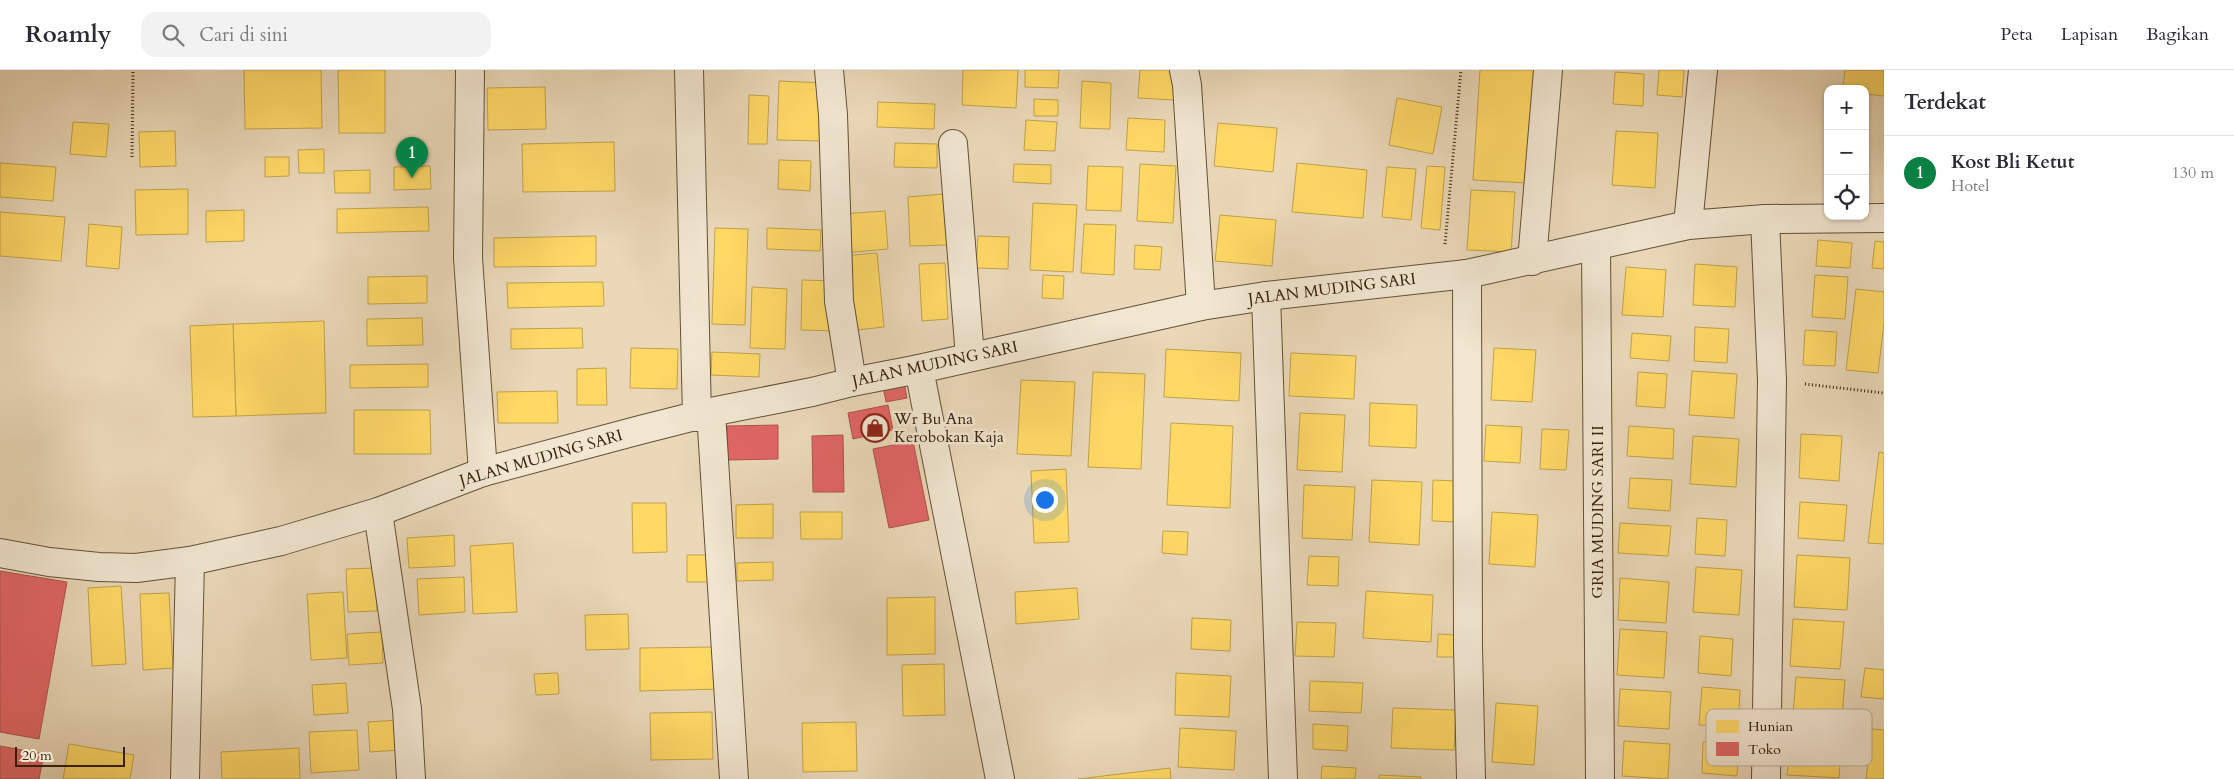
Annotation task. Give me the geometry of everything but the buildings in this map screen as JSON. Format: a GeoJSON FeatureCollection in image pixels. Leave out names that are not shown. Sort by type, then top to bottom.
{"type":"FeatureCollection","features":[{"type":"Feature","properties":{"kind":"street"},"geometry":{"type":"LineString","coordinates":[[470,70],[468,258],[483,472]]}},
{"type":"Feature","properties":{"kind":"street"},"geometry":{"type":"LineString","coordinates":[[689,70],[704,414],[734,779]]}},
{"type":"Feature","properties":{"kind":"street"},"geometry":{"type":"LineString","coordinates":[[829,70],[833,115],[840,301],[852,382]]}},
{"type":"Feature","properties":{"kind":"street"},"geometry":{"type":"LineString","coordinates":[[1532,260],[1548,70]]}},
{"type":"Feature","properties":{"kind":"street"},"geometry":{"type":"LineString","coordinates":[[1688,225],[1703,70]]}},
{"type":"Feature","properties":{"kind":"street"},"geometry":{"type":"LineString","coordinates":[[1187,75],[1201,306]]}},
{"type":"Feature","properties":{"kind":"street"},"geometry":{"type":"LineString","coordinates":[[954,144],[970,357]]}},
{"type":"Feature","properties":{"kind":"street","name":"JALAN MUDING SARI"},"geometry":{"type":"LineString","coordinates":[[0,553],[49,562],[99,567],[136,568],[190,561],[281,542],[378,512],[483,472],[640,430],[704,414],[1201,306],[1266,296],[1454,275],[1532,260],[1688,225],[1765,219],[1884,218]]}},
{"type":"Feature","properties":{"kind":"street"},"geometry":{"type":"LineString","coordinates":[[1765,219],[1772,380],[1767,709]]}},
{"type":"Feature","properties":{"kind":"street","name":"GRIA MUDING SARI II"},"geometry":{"type":"LineString","coordinates":[[1596,246],[1600,779]]}},
{"type":"Feature","properties":{"kind":"street"},"geometry":{"type":"LineString","coordinates":[[1454,275],[1472,779]]}},
{"type":"Feature","properties":{"kind":"street"},"geometry":{"type":"LineString","coordinates":[[1266,296],[1283,779]]}},
{"type":"Feature","properties":{"kind":"street"},"geometry":{"type":"LineString","coordinates":[[918,369],[1000,779]]}},
{"type":"Feature","properties":{"kind":"street"},"geometry":{"type":"LineString","coordinates":[[378,512],[407,709],[411,779]]}},
{"type":"Feature","properties":{"kind":"street"},"geometry":{"type":"LineString","coordinates":[[185,779],[190,561]]}},
{"type":"Feature","properties":{"kind":"street"},"geometry":{"type":"LineString","coordinates":[[1766,766],[1766,779]]}},
{"type":"Feature","properties":{"kind":"path"},"geometry":{"type":"LineString","coordinates":[[132,157],[133,70]]}},
{"type":"Feature","properties":{"kind":"path"},"geometry":{"type":"LineString","coordinates":[[1454,275],[1461,70]]}},
{"type":"Feature","properties":{"kind":"path"},"geometry":{"type":"LineString","coordinates":[[1772,380],[1884,393]]}},
{"type":"Feature","properties":{"kind":"place","name":"Kost Bli Ketut"},"geometry":{"type":"Point","coordinates":[412,178]}},
{"type":"Feature","properties":{"kind":"place","name":"Wr Bu Ana Kerobokan Kaja"},"geometry":{"type":"Point","coordinates":[875,428]}}]}
